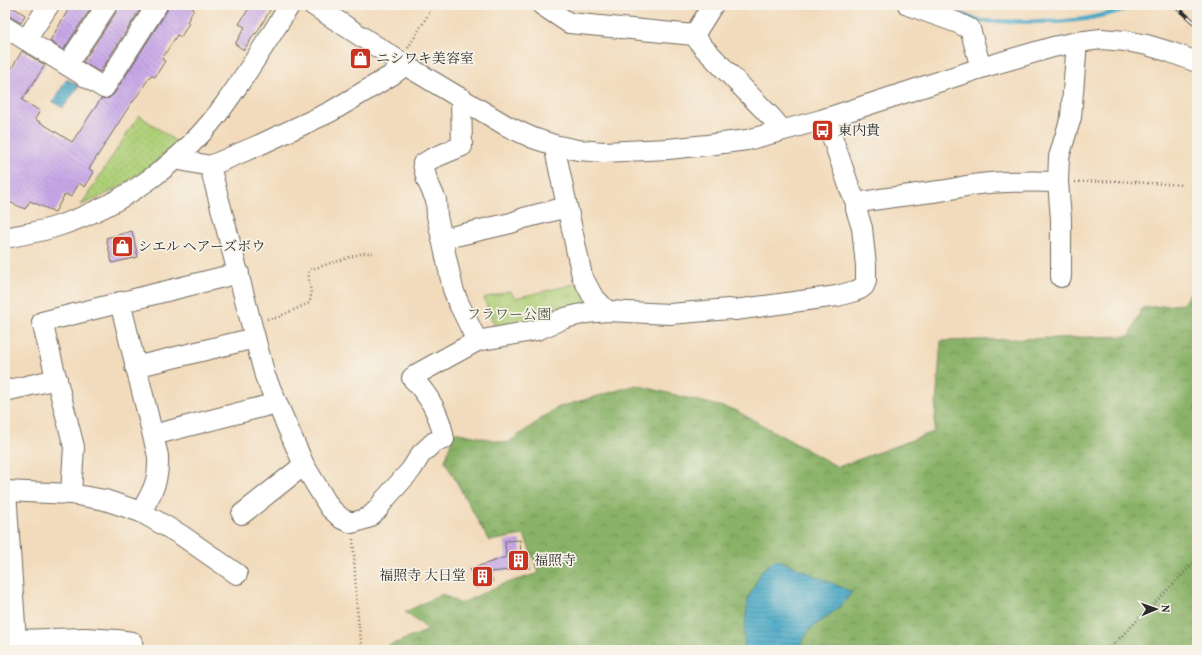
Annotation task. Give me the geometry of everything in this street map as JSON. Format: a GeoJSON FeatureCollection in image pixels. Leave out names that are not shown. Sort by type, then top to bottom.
{"type":"FeatureCollection","features":[{"type":"Feature","properties":{"kind":"street"},"geometry":{"type":"LineString","coordinates":[[26,40],[49,5]]}},
{"type":"Feature","properties":{"kind":"street"},"geometry":{"type":"LineString","coordinates":[[67,65],[107,5]]}},
{"type":"Feature","properties":{"kind":"street"},"geometry":{"type":"LineString","coordinates":[[5,27],[104,88],[157,5]]}},
{"type":"Feature","properties":{"kind":"street"},"geometry":{"type":"LineString","coordinates":[[5,238],[57,227],[106,207],[146,182],[175,159],[196,139],[224,105],[290,5]]}},
{"type":"Feature","properties":{"kind":"street"},"geometry":{"type":"LineString","coordinates":[[313,5],[402,63],[507,126],[533,138],[554,145],[578,150],[604,152],[707,146],[748,140],[826,118],[981,68],[1077,42],[1101,40],[1126,41],[1170,52],[1197,62]]}},
{"type":"Feature","properties":{"kind":"street"},"geometry":{"type":"LineString","coordinates":[[542,5],[569,23],[694,35],[703,47],[782,130]]}},
{"type":"Feature","properties":{"kind":"street"},"geometry":{"type":"LineString","coordinates":[[694,35],[713,5]]}},
{"type":"Feature","properties":{"kind":"street"},"geometry":{"type":"LineString","coordinates":[[908,5],[958,23],[970,29],[981,68]]}},
{"type":"Feature","properties":{"kind":"street"},"geometry":{"type":"LineString","coordinates":[[1061,277],[1061,219],[1058,182],[1059,157],[1071,117],[1077,42]]}},
{"type":"Feature","properties":{"kind":"street"},"geometry":{"type":"LineString","coordinates":[[175,159],[210,166],[330,112],[392,75],[402,63]]}},
{"type":"Feature","properties":{"kind":"street"},"geometry":{"type":"LineString","coordinates":[[461,98],[462,146],[423,164],[427,180],[436,200],[436,216],[453,289],[478,341]]}},
{"type":"Feature","properties":{"kind":"street"},"geometry":{"type":"LineString","coordinates":[[210,166],[265,376],[304,465],[330,508],[342,519],[352,523],[368,518],[377,510],[384,499],[411,470],[421,454],[434,442],[444,438],[442,424],[429,398],[412,378],[478,341],[537,330],[565,318],[586,313],[606,311],[670,314],[729,309],[735,310],[846,295],[860,289],[866,281],[862,228],[856,209],[856,203],[826,118]]}},
{"type":"Feature","properties":{"kind":"street"},"geometry":{"type":"LineString","coordinates":[[554,145],[566,207],[582,276],[592,295],[606,311]]}},
{"type":"Feature","properties":{"kind":"street"},"geometry":{"type":"LineString","coordinates":[[856,203],[967,186],[1012,182],[1058,182]]}},
{"type":"Feature","properties":{"kind":"street"},"geometry":{"type":"LineString","coordinates":[[442,239],[511,223],[566,207]]}},
{"type":"Feature","properties":{"kind":"street"},"geometry":{"type":"LineString","coordinates":[[71,494],[74,447],[42,322],[239,273]]}},
{"type":"Feature","properties":{"kind":"street"},"geometry":{"type":"LineString","coordinates":[[120,302],[158,456],[156,482],[152,493],[141,512]]}},
{"type":"Feature","properties":{"kind":"street"},"geometry":{"type":"LineString","coordinates":[[135,367],[253,330]]}},
{"type":"Feature","properties":{"kind":"street"},"geometry":{"type":"LineString","coordinates":[[5,391],[57,379]]}},
{"type":"Feature","properties":{"kind":"street"},"geometry":{"type":"LineString","coordinates":[[153,435],[277,403]]}},
{"type":"Feature","properties":{"kind":"street"},"geometry":{"type":"LineString","coordinates":[[242,514],[304,465]]}},
{"type":"Feature","properties":{"kind":"street"},"geometry":{"type":"LineString","coordinates":[[133,650],[132,642],[117,640],[85,638],[10,642],[5,491],[71,494],[105,500],[141,512],[181,535],[236,574]]}},
{"type":"Feature","properties":{"kind":"path"},"geometry":{"type":"LineString","coordinates":[[402,63],[434,5]]}},
{"type":"Feature","properties":{"kind":"path"},"geometry":{"type":"LineString","coordinates":[[1058,182],[1115,181],[1183,185]]}},
{"type":"Feature","properties":{"kind":"path"},"geometry":{"type":"LineString","coordinates":[[253,330],[309,302],[311,298],[308,276],[309,270],[363,253],[373,253]]}},
{"type":"Feature","properties":{"kind":"path"},"geometry":{"type":"LineString","coordinates":[[352,523],[356,609],[358,629],[363,650]]}},
{"type":"Feature","properties":{"kind":"path"},"geometry":{"type":"LineString","coordinates":[[1108,650],[1197,560]]}},
{"type":"Feature","properties":{"kind":"green space"},"geometry":{"type":"Polygon","coordinates":[[[139,115],[178,143],[156,161],[120,186],[81,205],[139,115]]]}},
{"type":"Feature","properties":{"kind":"green space","name":"フラワー公園"},"geometry":{"type":"Polygon","coordinates":[[[580,283],[596,305],[498,335],[484,298],[510,291],[515,298],[580,283]]]}},
{"type":"Feature","properties":{"kind":"green space"},"geometry":{"type":"Polygon","coordinates":[[[1197,283],[1197,650],[382,650],[385,647],[429,630],[405,612],[443,594],[460,604],[500,585],[539,573],[524,535],[489,541],[445,461],[454,432],[508,443],[556,408],[636,385],[735,410],[838,467],[934,432],[941,341],[1130,336],[1142,308],[1183,304],[1197,283]]]}},
{"type":"Feature","properties":{"kind":"water"},"geometry":{"type":"Polygon","coordinates":[[[67,79],[79,86],[63,108],[53,102],[67,79]]]}},
{"type":"Feature","properties":{"kind":"water"},"geometry":{"type":"Polygon","coordinates":[[[777,559],[852,592],[840,607],[810,629],[797,650],[745,650],[744,635],[748,599],[762,570],[777,559]]]}},
{"type":"Feature","properties":{"kind":"building"},"geometry":{"type":"Polygon","coordinates":[[[5,5],[9,5],[25,15],[21,23],[11,17],[5,16],[5,5]]]}},
{"type":"Feature","properties":{"kind":"building"},"geometry":{"type":"Polygon","coordinates":[[[71,5],[93,5],[63,50],[50,41],[71,5]]]}},
{"type":"Feature","properties":{"kind":"building"},"geometry":{"type":"Polygon","coordinates":[[[118,5],[143,5],[100,72],[83,62],[117,11],[118,5]]]}},
{"type":"Feature","properties":{"kind":"building"},"geometry":{"type":"Polygon","coordinates":[[[168,5],[187,5],[194,9],[187,22],[189,23],[181,37],[177,35],[162,59],[165,61],[155,77],[151,75],[89,169],[94,172],[85,187],[79,183],[71,197],[65,194],[55,212],[30,201],[25,209],[5,200],[5,79],[22,51],[45,65],[22,100],[40,111],[35,119],[72,142],[101,99],[109,98],[114,94],[167,11],[168,5]]]}},
{"type":"Feature","properties":{"kind":"building"},"geometry":{"type":"Polygon","coordinates":[[[251,5],[273,5],[256,34],[255,33],[244,50],[235,44],[245,27],[239,24],[251,5]]]}},
{"type":"Feature","properties":{"kind":"building","name":"シエル ヘアーズボウ"},"geometry":{"type":"Polygon","coordinates":[[[132,231],[138,257],[112,263],[106,238],[132,231]]]}},
{"type":"Feature","properties":{"kind":"building"},"geometry":{"type":"Polygon","coordinates":[[[520,540],[521,554],[529,553],[530,568],[490,572],[493,582],[476,588],[470,569],[506,557],[505,541],[520,540]]]}},
{"type":"Feature","properties":{"kind":"waterway"},"geometry":{"type":"LineString","coordinates":[[938,5],[947,8]]}},
{"type":"Feature","properties":{"kind":"waterway"},"geometry":{"type":"LineString","coordinates":[[963,15],[979,21],[1057,22],[1085,19],[1138,5]]}},
{"type":"Feature","properties":{"kind":"railway"},"geometry":{"type":"LineString","coordinates":[[1174,5],[1197,25]]}},
{"type":"Feature","properties":{"kind":"place","name":"ニシワキ美容室"},"geometry":{"type":"Point","coordinates":[361,59]}},
{"type":"Feature","properties":{"kind":"place","name":"東内貴"},"geometry":{"type":"Point","coordinates":[823,131]}},
{"type":"Feature","properties":{"kind":"place","name":"シエル ヘアーズボウ"},"geometry":{"type":"Point","coordinates":[122,247]}},
{"type":"Feature","properties":{"kind":"place","name":"福照寺"},"geometry":{"type":"Point","coordinates":[518,561]}},
{"type":"Feature","properties":{"kind":"place","name":"福照寺 大日堂"},"geometry":{"type":"Point","coordinates":[482,576]}}]}
